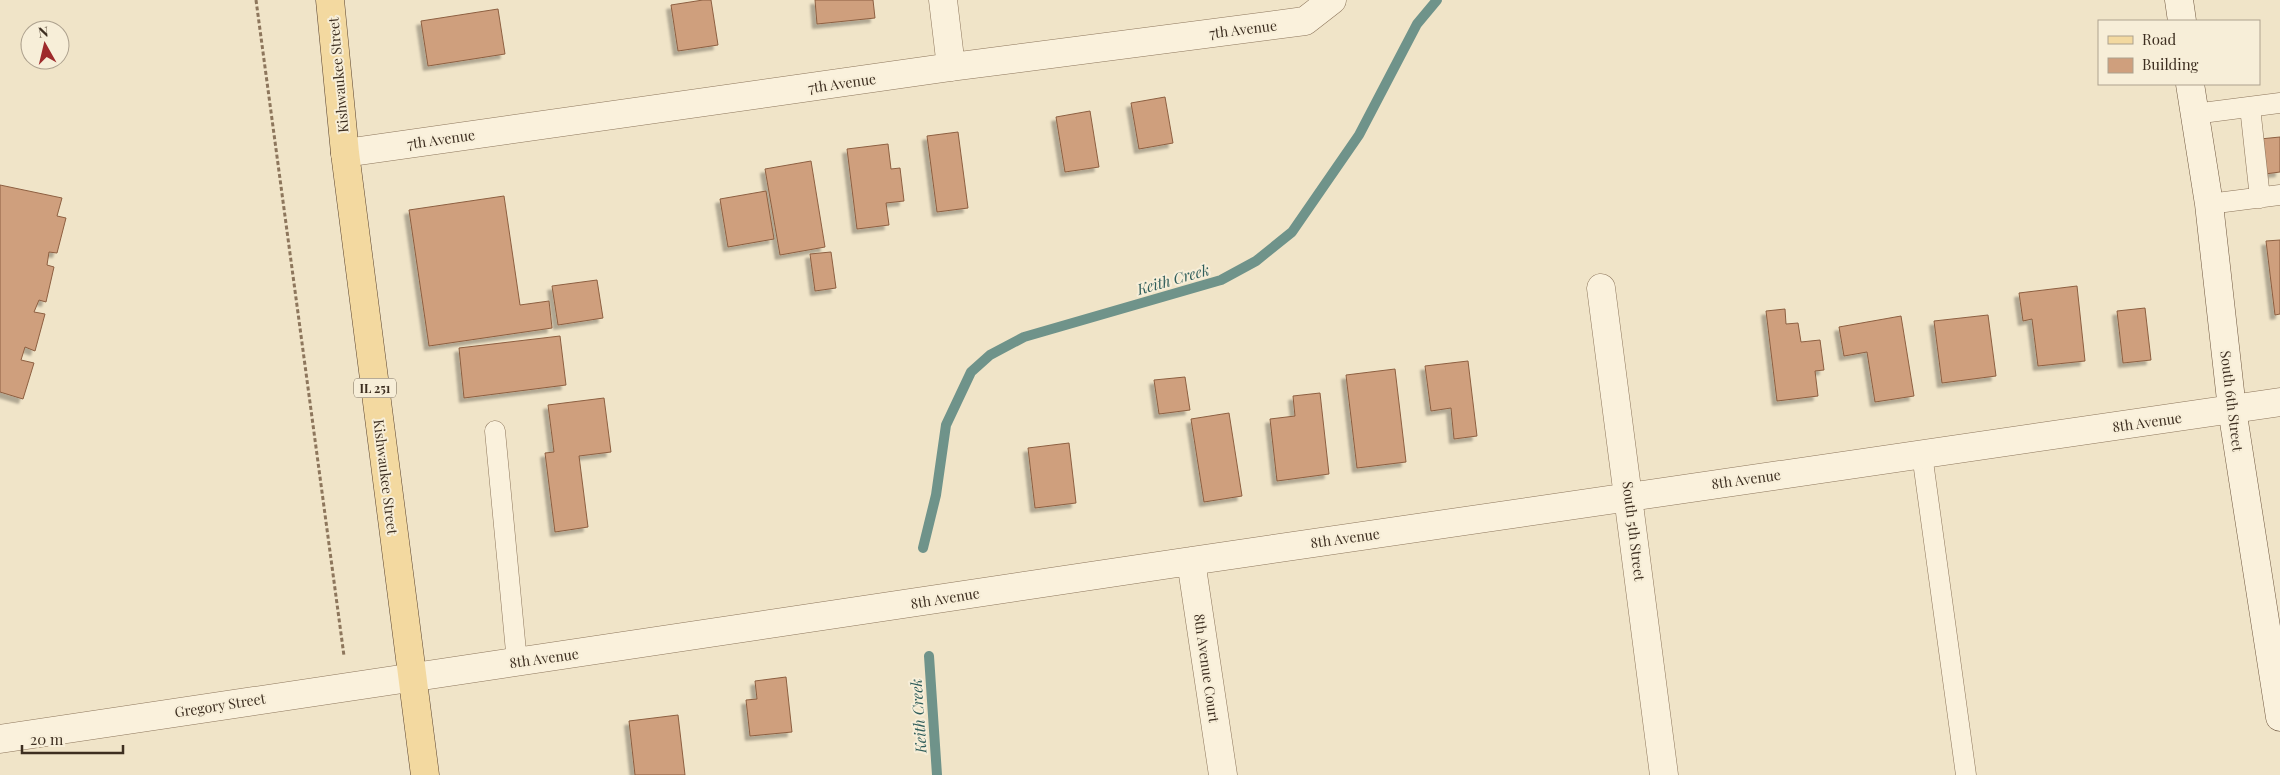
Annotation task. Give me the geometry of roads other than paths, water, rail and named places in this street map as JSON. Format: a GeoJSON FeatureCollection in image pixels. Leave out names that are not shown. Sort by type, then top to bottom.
{"type":"FeatureCollection","features":[{"type":"Feature","properties":{"kind":"main road","name":"Kishwaukee Street"},"geometry":{"type":"LineString","coordinates":[[330,0],[345,153],[425,775]]}},
{"type":"Feature","properties":{"kind":"street"},"geometry":{"type":"LineString","coordinates":[[942,0],[951,67]]}},
{"type":"Feature","properties":{"kind":"street","name":"7th Avenue"},"geometry":{"type":"LineString","coordinates":[[345,153],[951,67],[1305,21],[1332,0]]}},
{"type":"Feature","properties":{"kind":"street"},"geometry":{"type":"LineString","coordinates":[[2180,0],[2182,20]]}},
{"type":"Feature","properties":{"kind":"street","name":"South 6th Street"},"geometry":{"type":"LineString","coordinates":[[2190,85],[2209,204],[2232,409],[2280,717]]}},
{"type":"Feature","properties":{"kind":"street","name":"South 5th Street"},"geometry":{"type":"LineString","coordinates":[[1600,288],[1629,496],[1664,775]]}},
{"type":"Feature","properties":{"kind":"street","name":"8th Avenue"},"geometry":{"type":"LineString","coordinates":[[411,676],[517,662],[1629,496],[2280,402]]}},
{"type":"Feature","properties":{"kind":"street","name":"8th Avenue Court"},"geometry":{"type":"LineString","coordinates":[[1192,561],[1223,775]]}},
{"type":"Feature","properties":{"kind":"street","name":"Gregory Street"},"geometry":{"type":"LineString","coordinates":[[0,739],[411,676]]}},
{"type":"Feature","properties":{"kind":"lane"},"geometry":{"type":"LineString","coordinates":[[2194,114],[2280,103]]}},
{"type":"Feature","properties":{"kind":"lane"},"geometry":{"type":"LineString","coordinates":[[2250,107],[2260,198]]}},
{"type":"Feature","properties":{"kind":"lane"},"geometry":{"type":"LineString","coordinates":[[2209,204],[2280,195]]}},
{"type":"Feature","properties":{"kind":"lane"},"geometry":{"type":"LineString","coordinates":[[495,431],[517,662]]}},
{"type":"Feature","properties":{"kind":"lane"},"geometry":{"type":"LineString","coordinates":[[1922,454],[1966,775]]}},
{"type":"Feature","properties":{"kind":"waterway","name":"Keith Creek"},"geometry":{"type":"LineString","coordinates":[[923,548],[936,495],[946,425],[971,372],[990,355],[1024,337],[1221,280],[1256,261],[1292,232],[1359,135],[1417,24],[1437,0]]}},
{"type":"Feature","properties":{"kind":"waterway","name":"Keith Creek"},"geometry":{"type":"LineString","coordinates":[[929,656],[937,775]]}}]}
